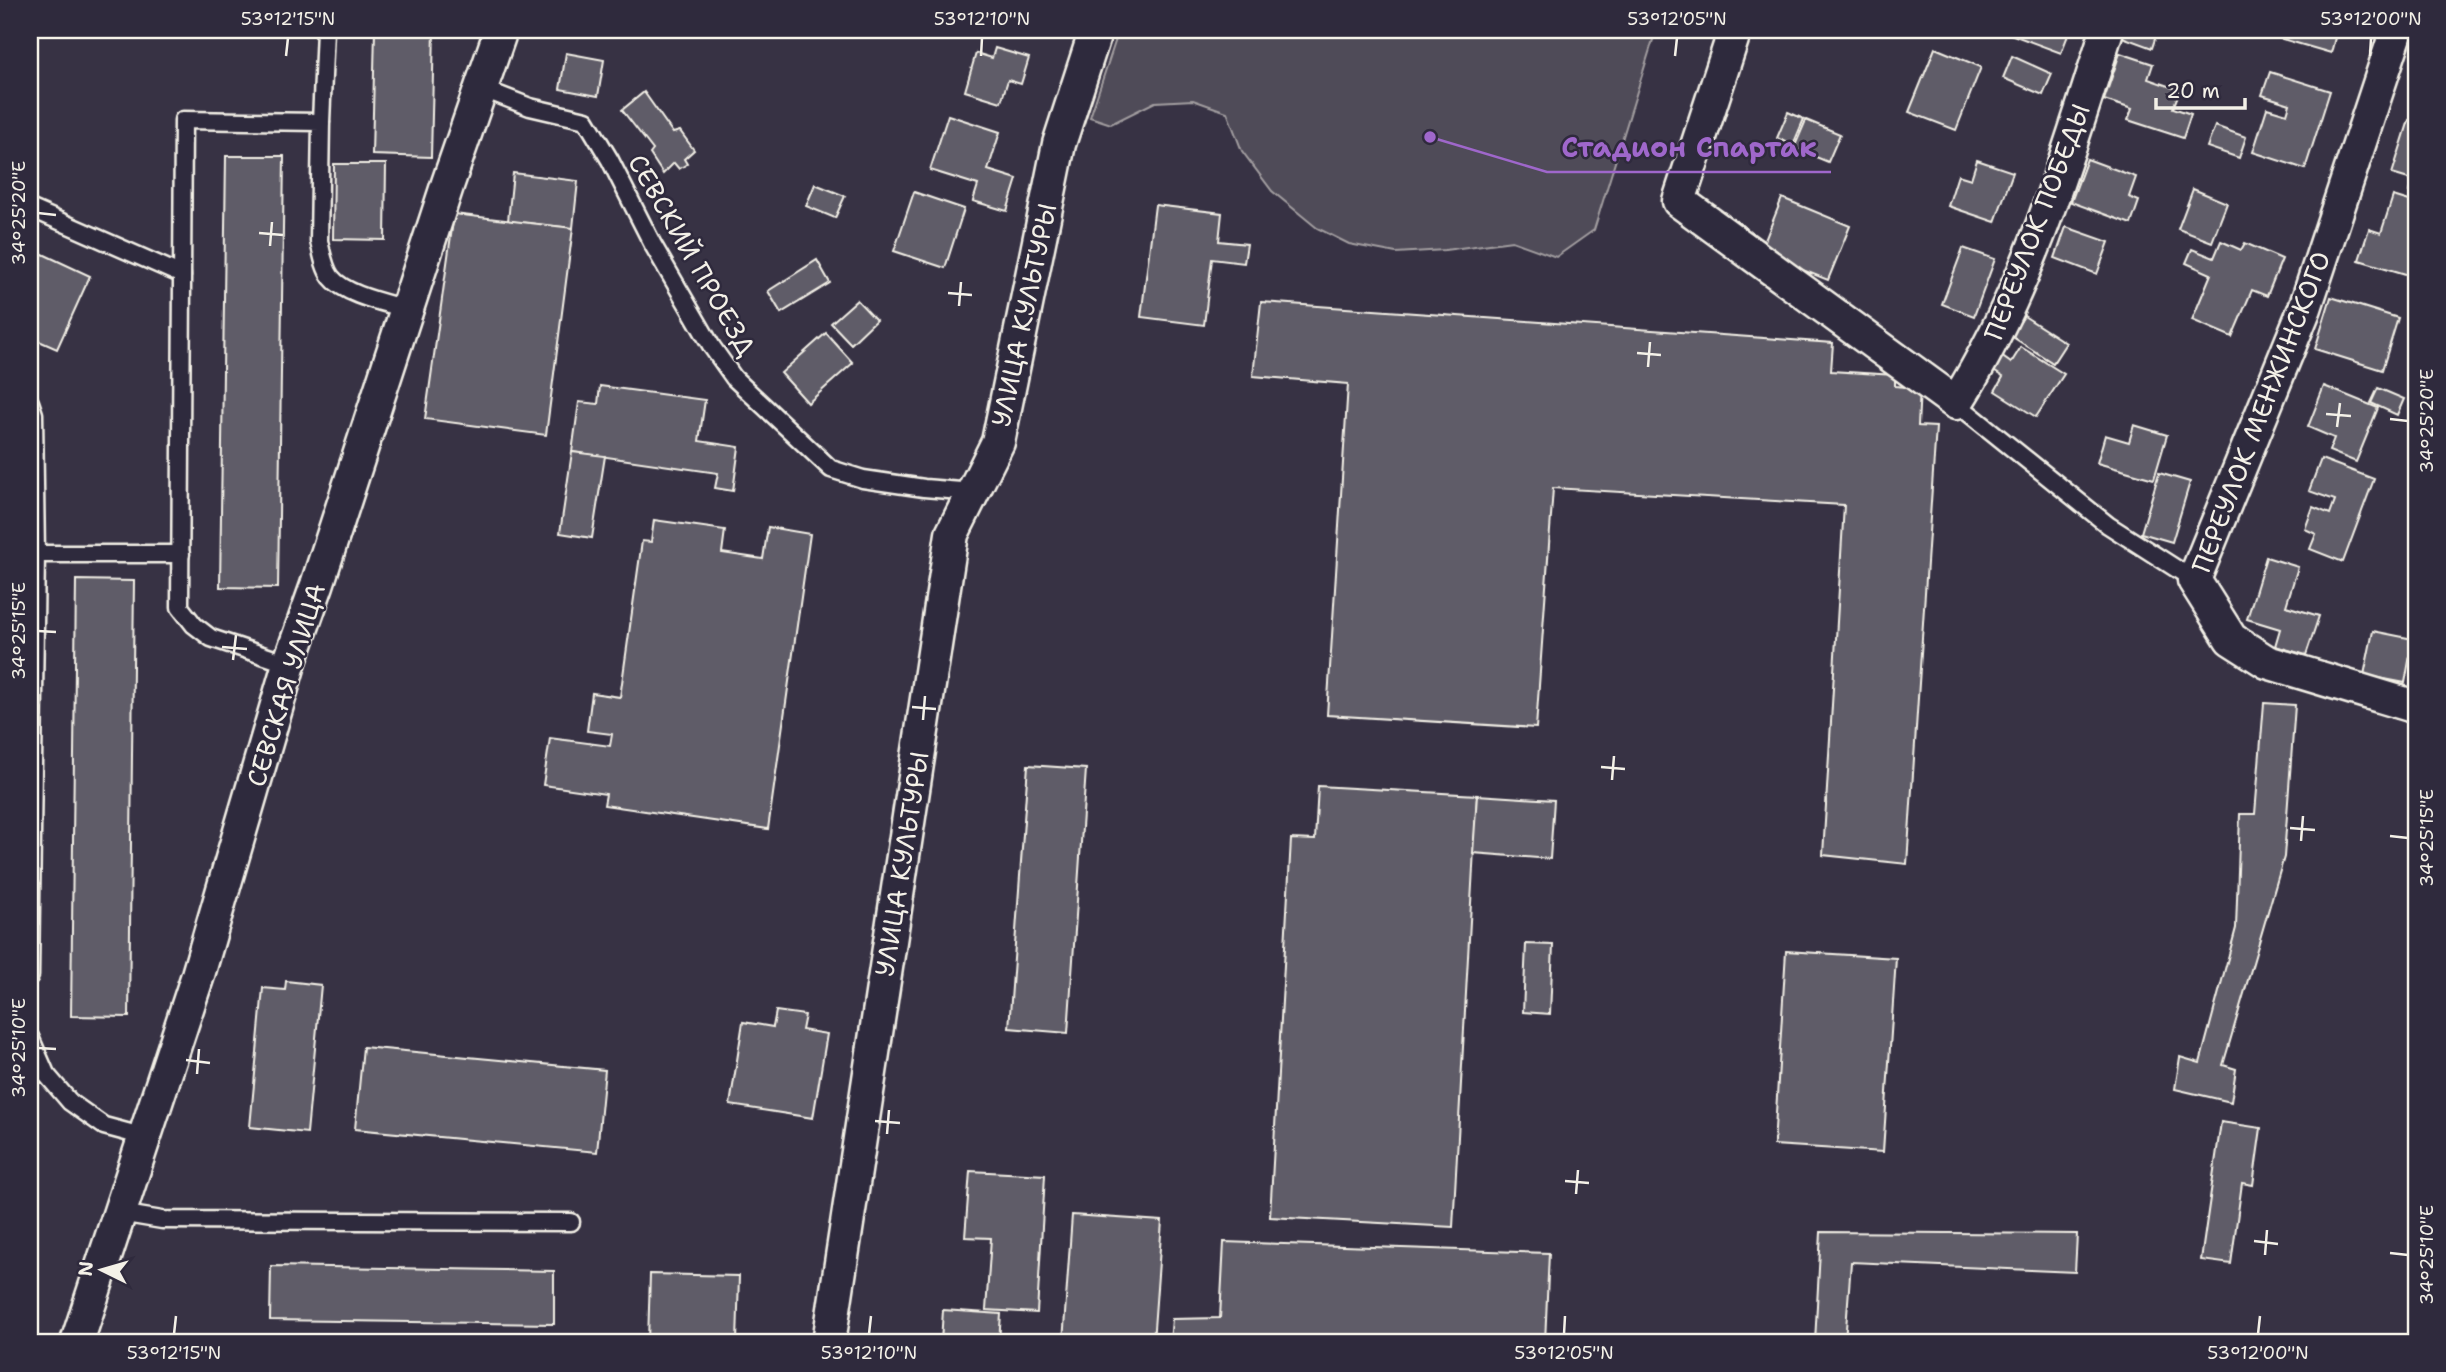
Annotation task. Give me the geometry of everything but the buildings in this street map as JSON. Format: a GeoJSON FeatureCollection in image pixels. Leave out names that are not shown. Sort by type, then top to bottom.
{"type":"FeatureCollection","features":[{"type":"Feature","properties":{"kind":"street","name":"СЕВСКАЯ УЛИЦА"},"geometry":{"type":"LineString","coordinates":[[77,1342],[198,975],[289,664],[322,572],[447,183],[502,30]]}},
{"type":"Feature","properties":{"kind":"street","name":"УЛИЦА КУЛЬТУРЫ"},"geometry":{"type":"LineString","coordinates":[[829,1342],[952,534],[998,442],[1059,144],[1096,30]]}},
{"type":"Feature","properties":{"kind":"street"},"geometry":{"type":"LineString","coordinates":[[1735,30],[1679,201],[1956,402]]}},
{"type":"Feature","properties":{"kind":"street","name":"ПЕРЕУЛОК ПОБЕДЫ"},"geometry":{"type":"LineString","coordinates":[[1956,402],[1978,368],[2019,282],[2072,140],[2106,30]]}},
{"type":"Feature","properties":{"kind":"street","name":"ПЕРЕУЛОК МЕНЖИНСКОГО"},"geometry":{"type":"LineString","coordinates":[[2397,30],[2305,308],[2194,580],[2231,639],[2267,662],[2416,707]]}},
{"type":"Feature","properties":{"kind":"lane"},"geometry":{"type":"LineString","coordinates":[[325,30],[319,241],[323,260],[331,278],[347,290],[407,309]]}},
{"type":"Feature","properties":{"kind":"lane","name":"СЕВСКИЙ ПРОЕЗД"},"geometry":{"type":"LineString","coordinates":[[481,88],[530,107],[586,120],[712,347],[734,378],[831,469],[863,479],[973,492]]}},
{"type":"Feature","properties":{"kind":"lane"},"geometry":{"type":"LineString","coordinates":[[289,664],[211,638],[194,625],[180,607],[183,120],[321,122]]}},
{"type":"Feature","properties":{"kind":"lane"},"geometry":{"type":"LineString","coordinates":[[30,208],[182,275]]}},
{"type":"Feature","properties":{"kind":"lane"},"geometry":{"type":"LineString","coordinates":[[30,402],[34,414],[36,554],[30,976]]}},
{"type":"Feature","properties":{"kind":"lane"},"geometry":{"type":"LineString","coordinates":[[1956,402],[2108,525],[2194,580]]}},
{"type":"Feature","properties":{"kind":"lane"},"geometry":{"type":"LineString","coordinates":[[36,554],[181,554]]}},
{"type":"Feature","properties":{"kind":"lane"},"geometry":{"type":"LineString","coordinates":[[30,1037],[46,1074],[69,1102],[104,1126],[145,1137]]}},
{"type":"Feature","properties":{"kind":"lane"},"geometry":{"type":"LineString","coordinates":[[120,1213],[162,1220],[571,1222]]}},
{"type":"Feature","properties":{"kind":"shaded area"},"geometry":{"type":"Polygon","coordinates":[[[1119,30],[1656,30],[1594,230],[1556,257],[1512,241],[1396,253],[1349,244],[1317,228],[1272,191],[1242,151],[1227,112],[1193,100],[1155,102],[1111,124],[1090,117],[1119,30]]]}},
{"type":"Feature","properties":{"kind":"place","name":"Стадион Спартак"},"geometry":{"type":"Point","coordinates":[1430,137]}}]}
